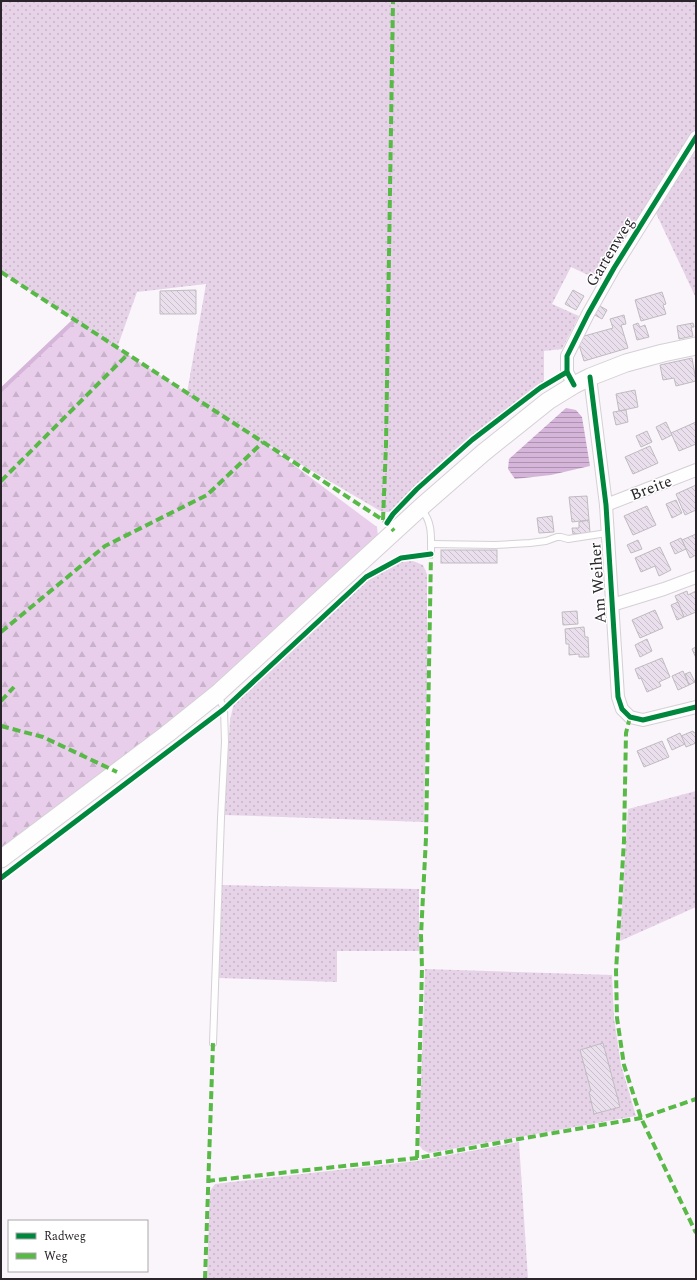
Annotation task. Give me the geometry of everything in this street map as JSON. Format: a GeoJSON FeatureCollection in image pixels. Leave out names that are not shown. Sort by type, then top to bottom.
{"type":"FeatureCollection","features":[{"type":"Feature","properties":{"kind":"main road"},"geometry":{"type":"LineString","coordinates":[[1,859],[167,734],[217,694],[420,508],[524,419],[548,401],[590,376],[641,359],[696,346]]}},
{"type":"Feature","properties":{"kind":"street","name":"Gartenweg"},"geometry":{"type":"LineString","coordinates":[[574,385],[567,372],[567,356],[588,314],[614,268],[696,138]]}},
{"type":"Feature","properties":{"kind":"street","name":"Am Weiher"},"geometry":{"type":"LineString","coordinates":[[590,376],[606,505],[618,697],[622,709],[630,717],[643,720],[696,707]]}},
{"type":"Feature","properties":{"kind":"street","name":"Breite"},"geometry":{"type":"LineString","coordinates":[[606,505],[696,470]]}},
{"type":"Feature","properties":{"kind":"street"},"geometry":{"type":"LineString","coordinates":[[612,605],[664,589],[696,577]]}},
{"type":"Feature","properties":{"kind":"lane"},"geometry":{"type":"LineString","coordinates":[[420,508],[425,513],[432,529],[431,554]]}},
{"type":"Feature","properties":{"kind":"lane"},"geometry":{"type":"LineString","coordinates":[[431,544],[496,545],[530,543],[546,541],[557,537],[568,539],[608,533]]}},
{"type":"Feature","properties":{"kind":"lane"},"geometry":{"type":"LineString","coordinates":[[213,1043],[225,742],[224,709],[217,694]]}},
{"type":"Feature","properties":{"kind":"shaded area"},"geometry":{"type":"Polygon","coordinates":[[[1,1],[696,1],[696,132],[601,281],[571,267],[552,304],[579,316],[562,349],[544,351],[544,382],[470,438],[390,512],[382,512],[263,442],[187,393],[206,284],[137,292],[117,348],[1,272],[1,1]]]}},
{"type":"Feature","properties":{"kind":"shaded area"},"geometry":{"type":"Polygon","coordinates":[[[696,143],[696,298],[654,209],[696,143]]]}},
{"type":"Feature","properties":{"kind":"shaded area"},"geometry":{"type":"Polygon","coordinates":[[[566,408],[576,410],[582,417],[590,466],[551,475],[515,479],[508,469],[509,459],[566,408]]]}},
{"type":"Feature","properties":{"kind":"shaded area"},"geometry":{"type":"Polygon","coordinates":[[[413,561],[423,565],[427,574],[424,822],[224,815],[230,720],[234,703],[368,580],[400,562],[413,561]]]}},
{"type":"Feature","properties":{"kind":"shaded area"},"geometry":{"type":"Polygon","coordinates":[[[696,791],[696,907],[620,941],[628,809],[696,791]]]}},
{"type":"Feature","properties":{"kind":"shaded area"},"geometry":{"type":"Polygon","coordinates":[[[222,885],[419,889],[419,951],[337,951],[337,982],[219,978],[222,885]]]}},
{"type":"Feature","properties":{"kind":"shaded area"},"geometry":{"type":"Polygon","coordinates":[[[425,969],[612,975],[614,1018],[621,1065],[636,1116],[429,1153],[423,1150],[419,1145],[425,969]]]}},
{"type":"Feature","properties":{"kind":"shaded area"},"geometry":{"type":"Polygon","coordinates":[[[519,1142],[528,1279],[207,1279],[210,1191],[215,1184],[417,1161],[519,1142]]]}},
{"type":"Feature","properties":{"kind":"green space"},"geometry":{"type":"Polygon","coordinates":[[[75,320],[263,442],[377,527],[378,536],[212,690],[1,851],[1,390],[75,320]]]}},
{"type":"Feature","properties":{"kind":"building"},"geometry":{"type":"Polygon","coordinates":[[[196,290],[196,314],[160,314],[160,291],[196,290]]]}},
{"type":"Feature","properties":{"kind":"building"},"geometry":{"type":"Polygon","coordinates":[[[573,290],[584,296],[576,310],[565,304],[573,290]]]}},
{"type":"Feature","properties":{"kind":"building"},"geometry":{"type":"Polygon","coordinates":[[[662,292],[666,304],[663,305],[666,314],[641,321],[635,300],[662,292]]]}},
{"type":"Feature","properties":{"kind":"building"},"geometry":{"type":"Polygon","coordinates":[[[598,305],[607,310],[602,319],[593,314],[598,305]]]}},
{"type":"Feature","properties":{"kind":"building"},"geometry":{"type":"Polygon","coordinates":[[[624,315],[626,324],[621,325],[628,348],[584,361],[577,338],[613,328],[610,319],[624,315]]]}},
{"type":"Feature","properties":{"kind":"building"},"geometry":{"type":"Polygon","coordinates":[[[638,323],[640,327],[645,325],[649,337],[637,340],[633,325],[638,323]]]}},
{"type":"Feature","properties":{"kind":"building"},"geometry":{"type":"Polygon","coordinates":[[[693,323],[694,327],[691,327],[693,336],[679,339],[677,326],[693,323]]]}},
{"type":"Feature","properties":{"kind":"building"},"geometry":{"type":"Polygon","coordinates":[[[692,358],[696,381],[676,386],[674,378],[663,380],[660,365],[692,358]]]}},
{"type":"Feature","properties":{"kind":"building"},"geometry":{"type":"Polygon","coordinates":[[[635,390],[638,407],[619,411],[616,394],[635,390]]]}},
{"type":"Feature","properties":{"kind":"building"},"geometry":{"type":"Polygon","coordinates":[[[626,410],[628,422],[616,425],[613,412],[626,410]]]}},
{"type":"Feature","properties":{"kind":"building"},"geometry":{"type":"Polygon","coordinates":[[[666,422],[672,435],[662,440],[656,427],[666,422]]]}},
{"type":"Feature","properties":{"kind":"building"},"geometry":{"type":"Polygon","coordinates":[[[696,422],[696,444],[679,451],[671,433],[696,422]]]}},
{"type":"Feature","properties":{"kind":"building"},"geometry":{"type":"Polygon","coordinates":[[[647,431],[652,442],[641,447],[636,436],[647,431]]]}},
{"type":"Feature","properties":{"kind":"building"},"geometry":{"type":"Polygon","coordinates":[[[650,446],[658,463],[633,474],[625,457],[650,446]]]}},
{"type":"Feature","properties":{"kind":"building"},"geometry":{"type":"Polygon","coordinates":[[[696,485],[696,510],[685,515],[676,494],[696,485]]]}},
{"type":"Feature","properties":{"kind":"building"},"geometry":{"type":"Polygon","coordinates":[[[587,496],[589,520],[572,522],[569,497],[587,496]]]}},
{"type":"Feature","properties":{"kind":"building"},"geometry":{"type":"Polygon","coordinates":[[[676,500],[682,513],[672,518],[666,504],[676,500]]]}},
{"type":"Feature","properties":{"kind":"building"},"geometry":{"type":"Polygon","coordinates":[[[647,506],[656,525],[633,535],[624,516],[647,506]]]}},
{"type":"Feature","properties":{"kind":"building"},"geometry":{"type":"Polygon","coordinates":[[[552,516],[554,532],[539,533],[537,518],[552,516]]]}},
{"type":"Feature","properties":{"kind":"building"},"geometry":{"type":"Polygon","coordinates":[[[589,520],[590,533],[573,534],[572,528],[579,528],[579,522],[589,520]]]}},
{"type":"Feature","properties":{"kind":"building"},"geometry":{"type":"Polygon","coordinates":[[[696,534],[696,555],[690,558],[682,540],[696,534]]]}},
{"type":"Feature","properties":{"kind":"building"},"geometry":{"type":"Polygon","coordinates":[[[681,538],[686,549],[675,554],[670,543],[681,538]]]}},
{"type":"Feature","properties":{"kind":"building"},"geometry":{"type":"Polygon","coordinates":[[[638,540],[642,549],[631,553],[627,545],[638,540]]]}},
{"type":"Feature","properties":{"kind":"building"},"geometry":{"type":"Polygon","coordinates":[[[660,547],[671,570],[659,576],[655,566],[641,572],[635,558],[660,547]]]}},
{"type":"Feature","properties":{"kind":"building"},"geometry":{"type":"Polygon","coordinates":[[[441,550],[497,550],[497,563],[441,563],[441,550]]]}},
{"type":"Feature","properties":{"kind":"building"},"geometry":{"type":"Polygon","coordinates":[[[687,591],[688,595],[696,591],[696,612],[684,617],[675,596],[687,591]]]}},
{"type":"Feature","properties":{"kind":"building"},"geometry":{"type":"Polygon","coordinates":[[[678,602],[684,617],[677,620],[671,605],[678,602]]]}},
{"type":"Feature","properties":{"kind":"building"},"geometry":{"type":"Polygon","coordinates":[[[655,610],[663,628],[640,638],[632,620],[655,610]]]}},
{"type":"Feature","properties":{"kind":"building"},"geometry":{"type":"Polygon","coordinates":[[[577,611],[578,624],[563,625],[562,612],[577,611]]]}},
{"type":"Feature","properties":{"kind":"building"},"geometry":{"type":"Polygon","coordinates":[[[584,627],[585,637],[588,637],[589,657],[579,657],[579,654],[569,655],[569,644],[566,644],[565,629],[584,627]]]}},
{"type":"Feature","properties":{"kind":"building"},"geometry":{"type":"Polygon","coordinates":[[[647,639],[652,651],[640,657],[635,645],[647,639]]]}},
{"type":"Feature","properties":{"kind":"building"},"geometry":{"type":"Polygon","coordinates":[[[696,647],[696,658],[692,649],[696,647]]]}},
{"type":"Feature","properties":{"kind":"building"},"geometry":{"type":"Polygon","coordinates":[[[662,658],[670,677],[659,682],[661,686],[647,692],[635,669],[662,658]]]}},
{"type":"Feature","properties":{"kind":"building"},"geometry":{"type":"Polygon","coordinates":[[[683,671],[689,685],[678,690],[672,676],[683,671]]]}},
{"type":"Feature","properties":{"kind":"building"},"geometry":{"type":"Polygon","coordinates":[[[690,672],[695,682],[689,685],[685,674],[690,672]]]}},
{"type":"Feature","properties":{"kind":"building"},"geometry":{"type":"Polygon","coordinates":[[[693,731],[694,733],[696,732],[696,743],[686,747],[681,736],[693,731]]]}},
{"type":"Feature","properties":{"kind":"building"},"geometry":{"type":"Polygon","coordinates":[[[680,733],[685,744],[672,750],[667,739],[680,733]]]}},
{"type":"Feature","properties":{"kind":"building"},"geometry":{"type":"Polygon","coordinates":[[[662,741],[669,757],[644,767],[637,751],[662,741]]]}},
{"type":"Feature","properties":{"kind":"building"},"geometry":{"type":"Polygon","coordinates":[[[603,1043],[620,1107],[594,1114],[589,1092],[591,1091],[580,1050],[603,1043]]]}},
{"type":"Feature","properties":{"kind":"waterway"},"geometry":{"type":"LineString","coordinates":[[1,390],[75,320]]}},
{"type":"Feature","properties":{"kind":"marked path"},"geometry":{"type":"LineString","coordinates":[[383,520],[386,445],[393,1]]}},
{"type":"Feature","properties":{"kind":"marked path"},"geometry":{"type":"LineString","coordinates":[[1,272],[383,520],[394,531]]}},
{"type":"Feature","properties":{"kind":"marked path"},"geometry":{"type":"LineString","coordinates":[[1,481],[127,355]]}},
{"type":"Feature","properties":{"kind":"marked path"},"geometry":{"type":"LineString","coordinates":[[1,632],[105,546],[207,495],[263,442]]}},
{"type":"Feature","properties":{"kind":"marked path"},"geometry":{"type":"LineString","coordinates":[[417,1158],[422,968],[421,935],[426,838],[431,554],[427,555]]}},
{"type":"Feature","properties":{"kind":"marked path"},"geometry":{"type":"LineString","coordinates":[[1,701],[14,687]]}},
{"type":"Feature","properties":{"kind":"marked path"},"geometry":{"type":"LineString","coordinates":[[630,717],[626,733],[624,841],[616,971],[617,1018],[624,1065],[641,1118],[696,1233]]}},
{"type":"Feature","properties":{"kind":"marked path"},"geometry":{"type":"LineString","coordinates":[[1,726],[43,737],[117,772]]}},
{"type":"Feature","properties":{"kind":"marked path"},"geometry":{"type":"LineString","coordinates":[[205,1279],[213,1043]]}},
{"type":"Feature","properties":{"kind":"marked path"},"geometry":{"type":"LineString","coordinates":[[207,1181],[417,1158],[641,1118],[696,1099]]}},
{"type":"Feature","properties":{"kind":"cycle path"},"geometry":{"type":"LineString","coordinates":[[574,385],[567,372],[567,356],[588,314],[614,268],[696,137]]}},
{"type":"Feature","properties":{"kind":"cycle path"},"geometry":{"type":"LineString","coordinates":[[387,523],[393,514],[417,489],[472,440],[540,388],[567,372]]}},
{"type":"Feature","properties":{"kind":"cycle path"},"geometry":{"type":"LineString","coordinates":[[590,377],[606,505],[618,697],[622,709],[630,717],[643,720],[696,707]]}},
{"type":"Feature","properties":{"kind":"cycle path"},"geometry":{"type":"LineString","coordinates":[[1,878],[224,709],[366,577],[401,558],[431,554]]}}]}
